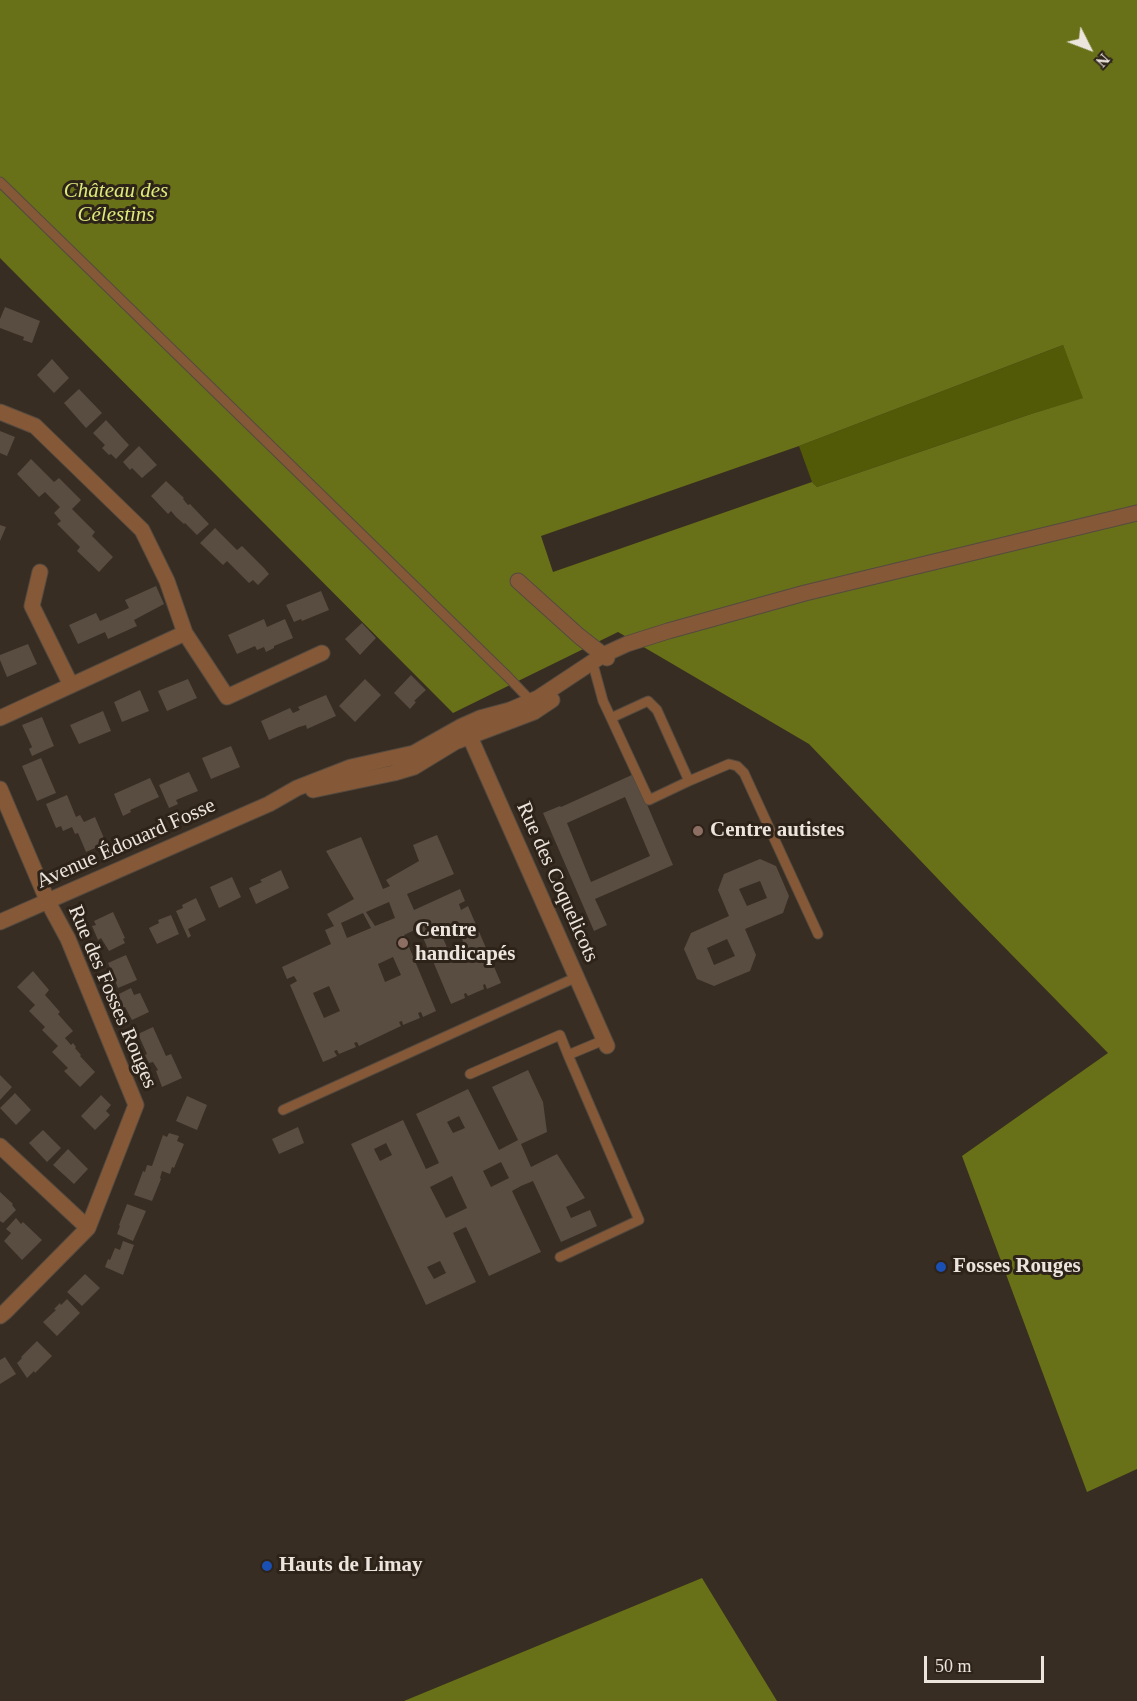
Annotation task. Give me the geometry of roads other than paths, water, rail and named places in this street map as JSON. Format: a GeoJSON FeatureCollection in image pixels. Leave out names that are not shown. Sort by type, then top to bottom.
{"type":"FeatureCollection","features":[{"type":"Feature","properties":{"kind":"street"},"geometry":{"type":"LineString","coordinates":[[0,412],[35,426],[142,530],[167,581],[185,633],[226,697],[322,653]]}},
{"type":"Feature","properties":{"kind":"street","name":"Avenue Édouard Fosse"},"geometry":{"type":"LineString","coordinates":[[501,719],[627,644],[805,593],[1137,513]]}},
{"type":"Feature","properties":{"kind":"street"},"geometry":{"type":"LineString","coordinates":[[40,572],[32,606],[71,685]]}},
{"type":"Feature","properties":{"kind":"street"},"geometry":{"type":"LineString","coordinates":[[518,581],[579,636],[601,660]]}},
{"type":"Feature","properties":{"kind":"street"},"geometry":{"type":"LineString","coordinates":[[0,718],[185,633]]}},
{"type":"Feature","properties":{"kind":"street","name":"Avenue Édouard Fosse"},"geometry":{"type":"LineString","coordinates":[[0,922],[269,804],[312,790],[414,767],[455,742],[467,730],[501,719],[534,712],[567,689],[601,660]]}},
{"type":"Feature","properties":{"kind":"street","name":"Rue des Coquelicots"},"geometry":{"type":"LineString","coordinates":[[467,730],[606,1043]]}},
{"type":"Feature","properties":{"kind":"street","name":"Rue des Fosses Rouges"},"geometry":{"type":"LineString","coordinates":[[0,789],[48,902],[68,939],[136,1105],[88,1227],[0,1316]]}},
{"type":"Feature","properties":{"kind":"street"},"geometry":{"type":"LineString","coordinates":[[0,1146],[88,1227]]}},
{"type":"Feature","properties":{"kind":"lane"},"geometry":{"type":"LineString","coordinates":[[0,182],[531,701]]}},
{"type":"Feature","properties":{"kind":"lane"},"geometry":{"type":"LineString","coordinates":[[601,660],[599,689],[649,800],[729,764],[737,766],[744,773],[818,934]]}},
{"type":"Feature","properties":{"kind":"lane"},"geometry":{"type":"LineString","coordinates":[[611,718],[648,701],[657,710],[689,782]]}},
{"type":"Feature","properties":{"kind":"lane"},"geometry":{"type":"LineString","coordinates":[[283,1110],[577,977]]}},
{"type":"Feature","properties":{"kind":"lane"},"geometry":{"type":"LineString","coordinates":[[470,1074],[560,1035],[639,1220],[560,1257]]}},
{"type":"Feature","properties":{"kind":"lane"},"geometry":{"type":"LineString","coordinates":[[568,1055],[606,1043]]}},
{"type":"Feature","properties":{"kind":"place","name":"Centre autistes"},"geometry":{"type":"Point","coordinates":[698,831]}},
{"type":"Feature","properties":{"kind":"place","name":"Centre handicapés"},"geometry":{"type":"Point","coordinates":[403,943]}},
{"type":"Feature","properties":{"kind":"place","name":"Fosses Rouges"},"geometry":{"type":"Point","coordinates":[941,1267]}},
{"type":"Feature","properties":{"kind":"place","name":"Hauts de Limay"},"geometry":{"type":"Point","coordinates":[267,1566]}},
{"type":"Feature","properties":{"kind":"park label","name":"Château des Célestins"},"geometry":{"type":"Point","coordinates":[116,203]}}]}
